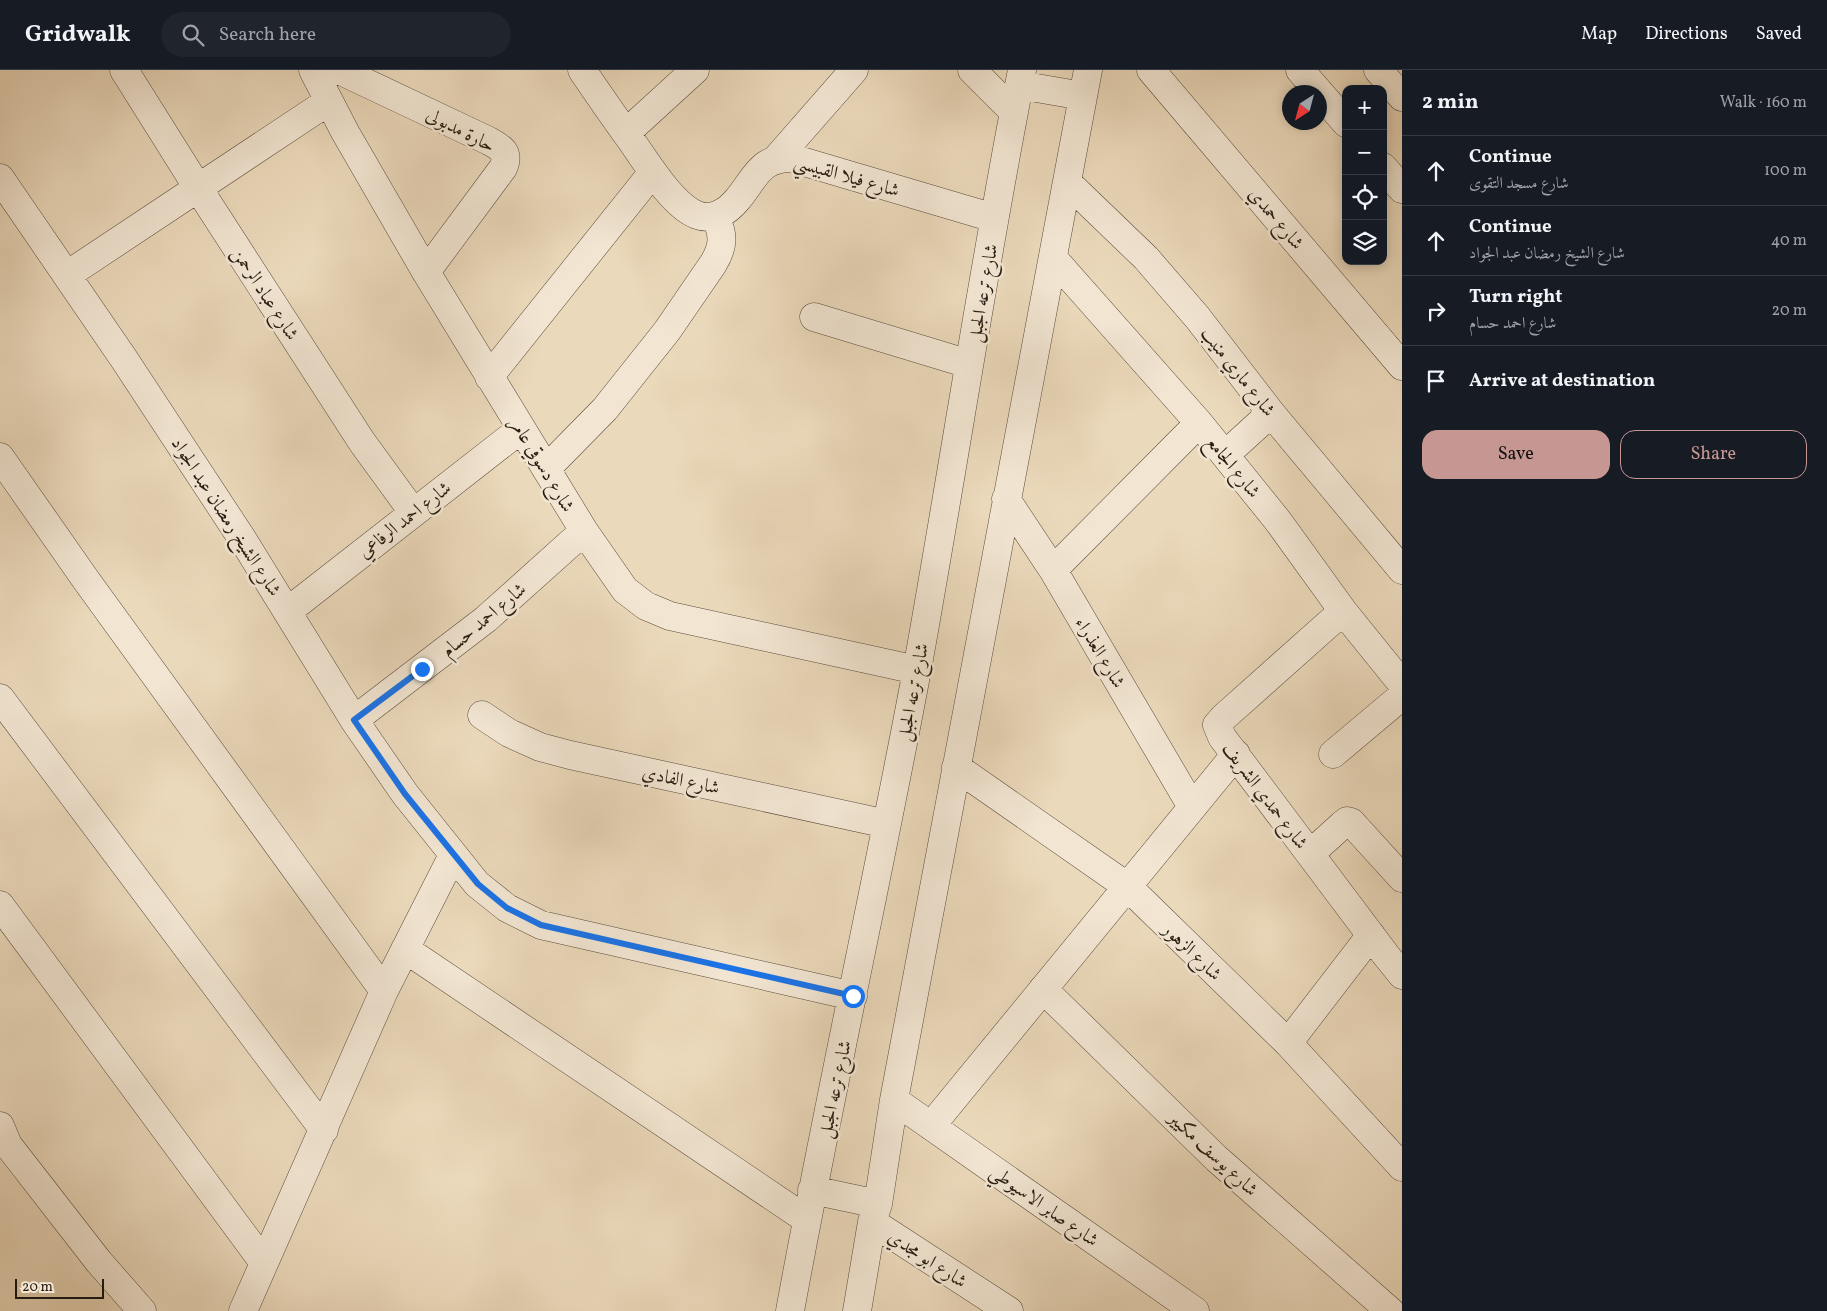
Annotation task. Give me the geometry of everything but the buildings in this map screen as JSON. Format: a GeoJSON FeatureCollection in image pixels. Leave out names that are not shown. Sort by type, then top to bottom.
{"type":"FeatureCollection","features":[{"type":"Feature","properties":{"kind":"street","name":"شارع عباد الرحمن"},"geometry":{"type":"LineString","coordinates":[[124,70],[362,442],[413,512]]}},
{"type":"Feature","properties":{"kind":"street","name":"شارع دسوقي عامر"},"geometry":{"type":"LineString","coordinates":[[313,70],[426,272],[584,531],[625,590],[646,606],[670,616],[917,670]]}},
{"type":"Feature","properties":{"kind":"street","name":"حارة مدبولى"},"geometry":{"type":"LineString","coordinates":[[339,70],[489,141],[504,152],[506,161],[503,168],[426,272]]}},
{"type":"Feature","properties":{"kind":"street"},"geometry":{"type":"LineString","coordinates":[[546,469],[605,409],[667,331],[720,254],[722,241],[720,228],[715,216],[698,216],[684,207],[653,172],[582,70]]}},
{"type":"Feature","properties":{"kind":"street"},"geometry":{"type":"LineString","coordinates":[[626,133],[695,70]]}},
{"type":"Feature","properties":{"kind":"street"},"geometry":{"type":"LineString","coordinates":[[777,158],[854,70]]}},
{"type":"Feature","properties":{"kind":"street"},"geometry":{"type":"LineString","coordinates":[[972,70],[1014,112]]}},
{"type":"Feature","properties":{"kind":"street","name":"شارع حمدي"},"geometry":{"type":"LineString","coordinates":[[1151,70],[1402,366]]}},
{"type":"Feature","properties":{"kind":"street"},"geometry":{"type":"LineString","coordinates":[[1300,70],[1342,118]]}},
{"type":"Feature","properties":{"kind":"street"},"geometry":{"type":"LineString","coordinates":[[1378,70],[1402,97]]}},
{"type":"Feature","properties":{"kind":"street"},"geometry":{"type":"LineString","coordinates":[[857,1311],[871,1209],[894,1100],[1086,83],[1020,77]]}},
{"type":"Feature","properties":{"kind":"street","name":"شارع ترعه الجبل"},"geometry":{"type":"LineString","coordinates":[[790,1311],[806,1219],[819,1192],[853,996],[917,670],[1020,77]]}},
{"type":"Feature","properties":{"kind":"street"},"geometry":{"type":"LineString","coordinates":[[68,275],[329,101]]}},
{"type":"Feature","properties":{"kind":"street","name":"شارع فيلا القبيسي"},"geometry":{"type":"LineString","coordinates":[[715,216],[727,210],[736,201],[765,164],[777,158],[791,158],[994,218]]}},
{"type":"Feature","properties":{"kind":"street"},"geometry":{"type":"LineString","coordinates":[[489,377],[653,172]]}},
{"type":"Feature","properties":{"kind":"street"},"geometry":{"type":"LineString","coordinates":[[1387,172],[1402,189]]}},
{"type":"Feature","properties":{"kind":"street","name":"شارع الشيخ رمضان عبد الجواد"},"geometry":{"type":"LineString","coordinates":[[0,178],[68,275],[243,540],[354,720],[405,794],[478,884],[507,908],[541,925],[853,996]]}},
{"type":"Feature","properties":{"kind":"street","name":"شارع ماري منيب"},"geometry":{"type":"LineString","coordinates":[[1067,182],[1146,258],[1196,317],[1271,413],[1402,570]]}},
{"type":"Feature","properties":{"kind":"street","name":"شارع الجامع"},"geometry":{"type":"LineString","coordinates":[[1052,258],[1199,423],[1278,521],[1343,611],[1402,684]]}},
{"type":"Feature","properties":{"kind":"street"},"geometry":{"type":"LineString","coordinates":[[814,317],[969,364]]}},
{"type":"Feature","properties":{"kind":"street"},"geometry":{"type":"LineString","coordinates":[[1225,455],[1271,413]]}},
{"type":"Feature","properties":{"kind":"street"},"geometry":{"type":"LineString","coordinates":[[1053,570],[1199,423]]}},
{"type":"Feature","properties":{"kind":"street","name":"شارع احمد الرفاعي"},"geometry":{"type":"LineString","coordinates":[[288,611],[521,429]]}},
{"type":"Feature","properties":{"kind":"street"},"geometry":{"type":"LineString","coordinates":[[0,456],[86,580],[384,991]]}},
{"type":"Feature","properties":{"kind":"street","name":"شارع العذراء"},"geometry":{"type":"LineString","coordinates":[[1006,500],[1053,570],[1192,807]]}},
{"type":"Feature","properties":{"kind":"street","name":"شارع احمد حسام"},"geometry":{"type":"LineString","coordinates":[[354,720],[486,619],[584,531]]}},
{"type":"Feature","properties":{"kind":"street","name":"شارع حمدي الشريف"},"geometry":{"type":"LineString","coordinates":[[1343,611],[1217,725],[1218,731],[1402,975]]}},
{"type":"Feature","properties":{"kind":"street"},"geometry":{"type":"LineString","coordinates":[[1333,754],[1402,696]]}},
{"type":"Feature","properties":{"kind":"street"},"geometry":{"type":"LineString","coordinates":[[0,698],[324,1130]]}},
{"type":"Feature","properties":{"kind":"street","name":"شارع الفادي"},"geometry":{"type":"LineString","coordinates":[[482,714],[509,733],[540,746],[570,755],[886,824]]}},
{"type":"Feature","properties":{"kind":"street"},"geometry":{"type":"LineString","coordinates":[[931,1126],[1236,754]]}},
{"type":"Feature","properties":{"kind":"street","name":"شارع الزهور"},"geometry":{"type":"LineString","coordinates":[[956,767],[1128,887],[1288,1043],[1402,1167]]}},
{"type":"Feature","properties":{"kind":"street"},"geometry":{"type":"LineString","coordinates":[[1310,854],[1347,821],[1351,822],[1402,878]]}},
{"type":"Feature","properties":{"kind":"street"},"geometry":{"type":"LineString","coordinates":[[243,1311],[384,991],[453,855]]}},
{"type":"Feature","properties":{"kind":"street"},"geometry":{"type":"LineString","coordinates":[[0,905],[264,1263]]}},
{"type":"Feature","properties":{"kind":"street"},"geometry":{"type":"LineString","coordinates":[[1288,1043],[1371,935]]}},
{"type":"Feature","properties":{"kind":"street"},"geometry":{"type":"LineString","coordinates":[[405,949],[806,1219]]}},
{"type":"Feature","properties":{"kind":"street","name":"شارع يوسف مكيير"},"geometry":{"type":"LineString","coordinates":[[1043,989],[1217,1160],[1390,1311]]}},
{"type":"Feature","properties":{"kind":"street","name":"شارع صابر الاسيوطي"},"geometry":{"type":"LineString","coordinates":[[894,1100],[1196,1311]]}},
{"type":"Feature","properties":{"kind":"street"},"geometry":{"type":"LineString","coordinates":[[0,1126],[8,1145],[14,1153],[99,1262],[142,1311]]}},
{"type":"Feature","properties":{"kind":"street"},"geometry":{"type":"LineString","coordinates":[[819,1192],[871,1209]]}},
{"type":"Feature","properties":{"kind":"street","name":"شارع ابو مجدي"},"geometry":{"type":"LineString","coordinates":[[871,1209],[1009,1311]]}},
{"type":"Feature","properties":{"kind":"street"},"geometry":{"type":"LineString","coordinates":[[1398,1311],[1402,1307]]}},
{"type":"Feature","properties":{"kind":"route"},"geometry":{"type":"LineString","coordinates":[[422,669],[354,720],[405,794],[453,855],[478,884],[507,908],[541,925],[853,996]]}}]}
